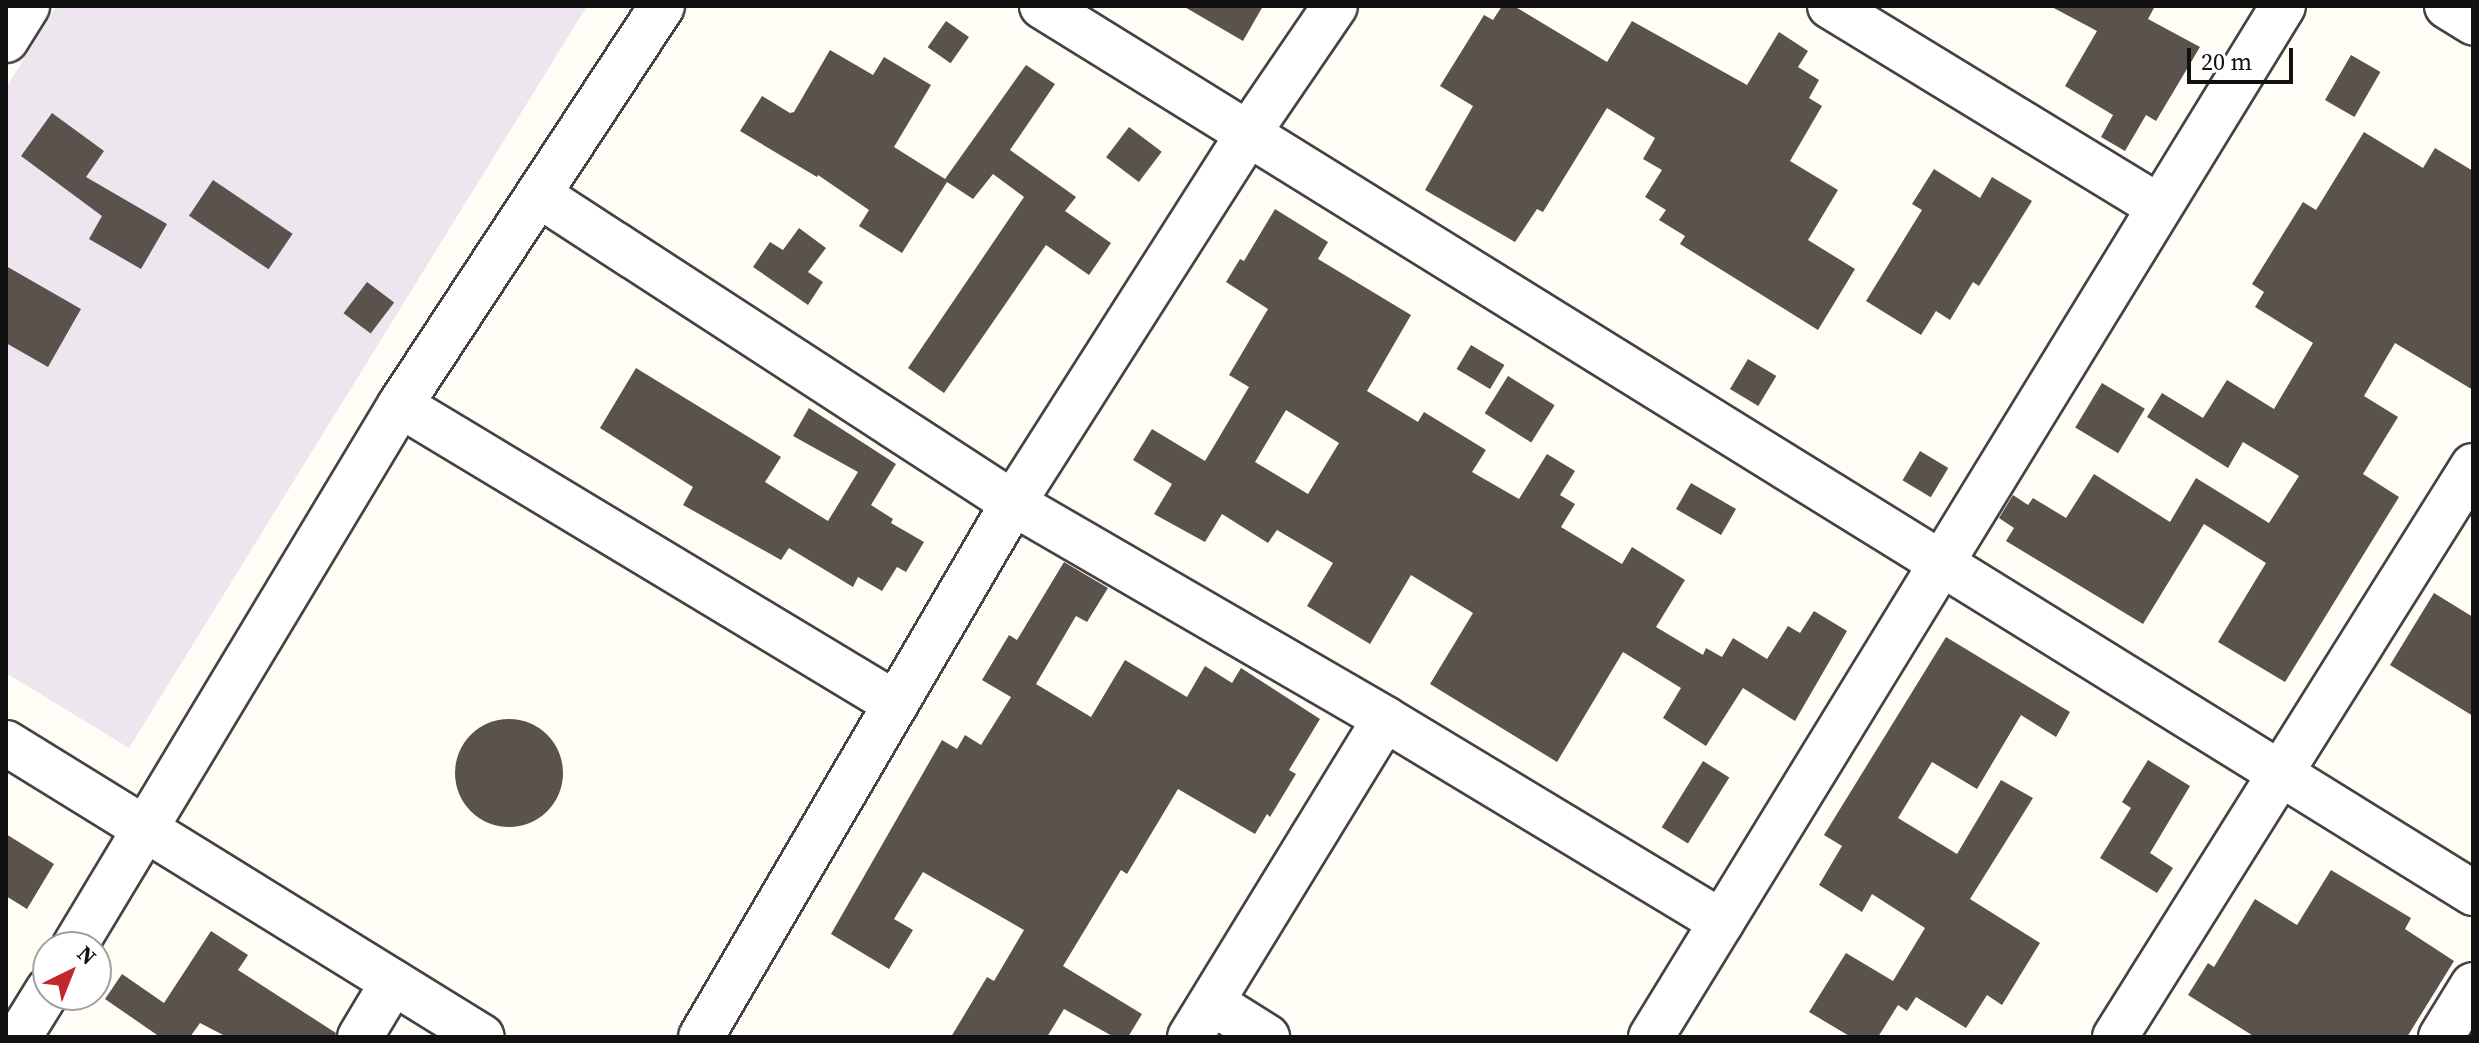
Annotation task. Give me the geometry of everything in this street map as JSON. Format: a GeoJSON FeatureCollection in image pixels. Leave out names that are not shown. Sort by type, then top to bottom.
{"type":"FeatureCollection","features":[{"type":"Feature","properties":{"kind":"street"},"geometry":{"type":"LineString","coordinates":[[6,40],[27,6]]}},
{"type":"Feature","properties":{"kind":"street"},"geometry":{"type":"LineString","coordinates":[[84,931],[400,405],[662,6]]}},
{"type":"Feature","properties":{"kind":"street"},"geometry":{"type":"LineString","coordinates":[[1042,6],[2473,893]]}},
{"type":"Feature","properties":{"kind":"street"},"geometry":{"type":"LineString","coordinates":[[701,1037],[1013,503],[1247,135],[1335,6]]}},
{"type":"Feature","properties":{"kind":"street"},"geometry":{"type":"LineString","coordinates":[[1830,6],[2158,206]]}},
{"type":"Feature","properties":{"kind":"street"},"geometry":{"type":"LineString","coordinates":[[1651,1037],[2283,6]]}},
{"type":"Feature","properties":{"kind":"street"},"geometry":{"type":"LineString","coordinates":[[2447,6],[2473,22]]}},
{"type":"Feature","properties":{"kind":"street"},"geometry":{"type":"LineString","coordinates":[[539,195],[1013,503],[1385,719],[1721,922]]}},
{"type":"Feature","properties":{"kind":"street"},"geometry":{"type":"LineString","coordinates":[[400,405],[896,704]]}},
{"type":"Feature","properties":{"kind":"street"},"geometry":{"type":"LineString","coordinates":[[2115,1037],[2473,466]]}},
{"type":"Feature","properties":{"kind":"street"},"geometry":{"type":"LineString","coordinates":[[1267,1037],[1202,1020],[1385,719]]}},
{"type":"Feature","properties":{"kind":"street"},"geometry":{"type":"LineString","coordinates":[[6,743],[482,1037]]}},
{"type":"Feature","properties":{"kind":"street"},"geometry":{"type":"LineString","coordinates":[[360,1037],[393,982]]}},
{"type":"Feature","properties":{"kind":"street"},"geometry":{"type":"LineString","coordinates":[[2441,1037],[2473,985]]}},
{"type":"Feature","properties":{"kind":"street"},"geometry":{"type":"LineString","coordinates":[[19,1037],[35,1011]]}},
{"type":"Feature","properties":{"kind":"shaded area"},"geometry":{"type":"Polygon","coordinates":[[[57,6],[587,6],[129,748],[6,673],[6,88],[57,6]]]}},
{"type":"Feature","properties":{"kind":"building"},"geometry":{"type":"Polygon","coordinates":[[[1183,6],[1263,6],[1243,41],[1183,6]]]}},
{"type":"Feature","properties":{"kind":"building"},"geometry":{"type":"Polygon","coordinates":[[[1502,6],[1514,6],[1607,62],[1632,21],[1747,85],[1779,32],[1808,51],[1798,67],[1819,80],[1809,98],[1822,106],[1790,161],[1838,190],[1808,240],[1855,269],[1818,330],[1680,244],[1685,236],[1659,220],[1666,210],[1645,197],[1662,170],[1643,159],[1655,138],[1607,108],[1543,212],[1537,209],[1515,242],[1425,190],[1473,106],[1440,86],[1484,15],[1493,20],[1502,6]]]}},
{"type":"Feature","properties":{"kind":"building"},"geometry":{"type":"Polygon","coordinates":[[[2050,6],[2155,6],[2148,19],[2200,47],[2156,121],[2146,115],[2125,151],[2101,137],[2113,115],[2065,86],[2097,31],[2050,6]]]}},
{"type":"Feature","properties":{"kind":"building"},"geometry":{"type":"Polygon","coordinates":[[[946,21],[969,37],[951,63],[928,47],[946,21]]]}},
{"type":"Feature","properties":{"kind":"building"},"geometry":{"type":"Polygon","coordinates":[[[830,50],[873,75],[884,57],[931,85],[894,147],[945,179],[1026,65],[1055,84],[1010,150],[1076,197],[1065,211],[1111,243],[1089,275],[1046,245],[944,393],[908,368],[1024,197],[993,174],[973,199],[947,182],[902,253],[859,226],[869,210],[818,175],[740,131],[762,96],[790,113],[794,112],[830,50]]]}},
{"type":"Feature","properties":{"kind":"building"},"geometry":{"type":"Polygon","coordinates":[[[2351,55],[2380,72],[2354,117],[2325,100],[2351,55]]]}},
{"type":"Feature","properties":{"kind":"building"},"geometry":{"type":"Polygon","coordinates":[[[52,113],[104,151],[86,177],[167,224],[141,269],[89,239],[102,216],[21,156],[52,113]]]}},
{"type":"Feature","properties":{"kind":"building"},"geometry":{"type":"Polygon","coordinates":[[[1129,127],[1162,152],[1139,182],[1106,157],[1129,127]]]}},
{"type":"Feature","properties":{"kind":"building"},"geometry":{"type":"Polygon","coordinates":[[[2364,132],[2423,168],[2435,148],[2473,171],[2473,390],[2395,343],[2364,396],[2398,417],[2363,474],[2399,497],[2285,682],[2218,642],[2266,563],[2204,524],[2143,624],[2006,541],[2014,528],[1999,518],[2013,495],[2028,505],[2033,498],[2066,518],[2094,474],[2170,522],[2196,478],[2269,523],[2299,476],[2243,442],[2228,468],[2147,417],[2162,393],[2203,418],[2227,380],[2274,409],[2313,343],[2255,307],[2264,292],[2252,284],[2303,202],[2316,210],[2364,132]]]}},
{"type":"Feature","properties":{"kind":"building"},"geometry":{"type":"Polygon","coordinates":[[[1934,169],[1980,198],[1992,177],[2032,201],[1979,286],[1973,282],[1950,320],[1936,311],[1921,335],[1866,301],[1922,210],[1912,204],[1934,169]]]}},
{"type":"Feature","properties":{"kind":"building"},"geometry":{"type":"Polygon","coordinates":[[[213,180],[293,234],[269,269],[189,216],[213,180]]]}},
{"type":"Feature","properties":{"kind":"building"},"geometry":{"type":"Polygon","coordinates":[[[1275,209],[1328,242],[1318,259],[1411,315],[1367,391],[1418,422],[1424,412],[1486,450],[1472,472],[1519,499],[1547,454],[1575,471],[1560,495],[1575,504],[1561,527],[1622,564],[1632,547],[1685,580],[1656,627],[1703,655],[1706,648],[1722,657],[1733,638],[1767,659],[1788,626],[1800,633],[1814,611],[1847,631],[1795,721],[1743,688],[1706,746],[1663,718],[1681,688],[1623,652],[1557,762],[1430,684],[1473,613],[1411,575],[1370,644],[1307,606],[1333,563],[1277,530],[1268,543],[1222,514],[1205,542],[1154,514],[1172,484],[1133,460],[1152,429],[1205,461],[1249,387],[1229,375],[1268,309],[1226,282],[1240,259],[1244,261],[1275,209]],[[1286,410],[1255,462],[1308,494],[1339,443],[1286,410]]]}},
{"type":"Feature","properties":{"kind":"building"},"geometry":{"type":"Polygon","coordinates":[[[799,228],[826,248],[808,272],[823,282],[808,305],[753,267],[770,242],[783,250],[799,228]]]}},
{"type":"Feature","properties":{"kind":"building"},"geometry":{"type":"Polygon","coordinates":[[[6,266],[81,309],[48,367],[6,343],[6,266]]]}},
{"type":"Feature","properties":{"kind":"building"},"geometry":{"type":"Polygon","coordinates":[[[367,282],[394,302],[371,334],[344,313],[367,282]]]}},
{"type":"Feature","properties":{"kind":"building"},"geometry":{"type":"Polygon","coordinates":[[[1471,345],[1504,365],[1490,389],[1457,369],[1471,345]]]}},
{"type":"Feature","properties":{"kind":"building"},"geometry":{"type":"Polygon","coordinates":[[[1748,359],[1776,376],[1758,406],[1730,389],[1748,359]]]}},
{"type":"Feature","properties":{"kind":"building"},"geometry":{"type":"Polygon","coordinates":[[[636,368],[781,457],[765,482],[828,521],[858,472],[793,436],[809,408],[896,464],[871,505],[893,519],[891,523],[924,542],[906,572],[897,567],[882,591],[858,577],[853,587],[789,548],[781,560],[683,505],[693,487],[600,428],[636,368]]]}},
{"type":"Feature","properties":{"kind":"building"},"geometry":{"type":"Polygon","coordinates":[[[1508,376],[1555,405],[1531,442],[1485,413],[1508,376]]]}},
{"type":"Feature","properties":{"kind":"building"},"geometry":{"type":"Polygon","coordinates":[[[2102,383],[2145,409],[2118,453],[2075,428],[2102,383]]]}},
{"type":"Feature","properties":{"kind":"building"},"geometry":{"type":"Polygon","coordinates":[[[1920,451],[1948,468],[1931,497],[1902,480],[1920,451]]]}},
{"type":"Feature","properties":{"kind":"building"},"geometry":{"type":"Polygon","coordinates":[[[1691,483],[1736,509],[1721,535],[1676,509],[1691,483]]]}},
{"type":"Feature","properties":{"kind":"building"},"geometry":{"type":"Polygon","coordinates":[[[1064,562],[1108,588],[1087,622],[1076,616],[1036,684],[1091,717],[1125,660],[1187,697],[1205,666],[1232,683],[1241,668],[1320,719],[1289,770],[1296,774],[1270,817],[1267,814],[1255,834],[1178,789],[1127,874],[1121,870],[1063,966],[1142,1014],[1128,1037],[1114,1037],[1064,1009],[1047,1037],[951,1037],[987,977],[994,981],[1024,930],[923,872],[894,919],[913,930],[889,969],[831,934],[942,740],[957,749],[965,735],[981,745],[1011,697],[982,680],[1009,635],[1017,640],[1064,562]]]}},
{"type":"Feature","properties":{"kind":"building"},"geometry":{"type":"Polygon","coordinates":[[[2434,593],[2473,617],[2473,716],[2390,665],[2434,593]]]}},
{"type":"Feature","properties":{"kind":"building"},"geometry":{"type":"Polygon","coordinates":[[[1946,637],[2070,712],[2056,737],[2021,715],[1977,789],[1932,762],[1898,818],[1957,854],[2001,780],[2033,798],[1970,899],[2040,943],[2002,1005],[1987,995],[1966,1028],[1916,997],[1907,1011],[1898,1005],[1878,1037],[1851,1037],[1809,1012],[1846,953],[1893,981],[1925,928],[1872,894],[1862,912],[1819,885],[1842,846],[1824,835],[1946,637]]]}},
{"type":"Feature","properties":{"kind":"building"},"geometry":{"type":"Polygon","coordinates":[[[509,719],[530,723],[547,735],[559,752],[563,773],[559,794],[547,811],[530,823],[509,827],[488,823],[471,811],[459,794],[455,773],[459,752],[471,735],[488,723],[509,719]]]}},
{"type":"Feature","properties":{"kind":"building"},"geometry":{"type":"Polygon","coordinates":[[[2148,760],[2190,786],[2150,853],[2173,868],[2157,893],[2100,858],[2131,808],[2122,802],[2148,760]]]}},
{"type":"Feature","properties":{"kind":"building"},"geometry":{"type":"Polygon","coordinates":[[[1703,761],[1729,777],[1688,844],[1662,827],[1703,761]]]}},
{"type":"Feature","properties":{"kind":"building"},"geometry":{"type":"Polygon","coordinates":[[[6,834],[54,864],[27,909],[6,896],[6,834]]]}},
{"type":"Feature","properties":{"kind":"building"},"geometry":{"type":"Polygon","coordinates":[[[2331,870],[2411,918],[2405,929],[2454,961],[2407,1037],[2255,1037],[2188,995],[2208,963],[2214,967],[2255,899],[2297,925],[2331,870]]]}},
{"type":"Feature","properties":{"kind":"building"},"geometry":{"type":"Polygon","coordinates":[[[211,931],[248,955],[238,970],[336,1033],[335,1037],[227,1037],[200,1023],[190,1037],[160,1037],[112,1004],[112,989],[122,974],[164,1003],[211,931]]]}}]}
